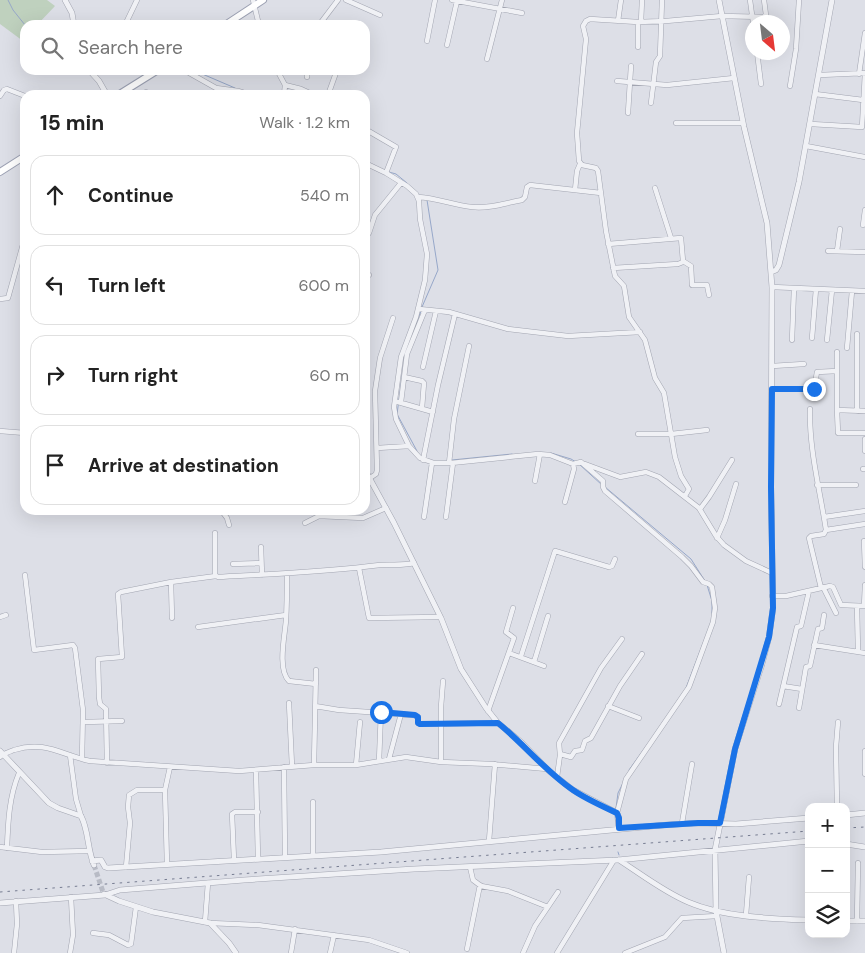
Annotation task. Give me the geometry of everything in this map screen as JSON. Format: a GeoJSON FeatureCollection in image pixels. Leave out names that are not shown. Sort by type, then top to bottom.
{"type":"FeatureCollection","features":[{"type":"Feature","properties":{"kind":"main road"},"geometry":{"type":"LineString","coordinates":[[233,20],[255,3],[263,0]]}},
{"type":"Feature","properties":{"kind":"main road"},"geometry":{"type":"LineString","coordinates":[[126,90],[150,75]]}},
{"type":"Feature","properties":{"kind":"main road"},"geometry":{"type":"LineString","coordinates":[[0,172],[20,159]]}},
{"type":"Feature","properties":{"kind":"street"},"geometry":{"type":"LineString","coordinates":[[65,0],[73,20]]}},
{"type":"Feature","properties":{"kind":"street"},"geometry":{"type":"LineString","coordinates":[[127,20],[137,0]]}},
{"type":"Feature","properties":{"kind":"street"},"geometry":{"type":"LineString","coordinates":[[323,20],[338,0]]}},
{"type":"Feature","properties":{"kind":"street"},"geometry":{"type":"LineString","coordinates":[[346,0],[380,15]]}},
{"type":"Feature","properties":{"kind":"street"},"geometry":{"type":"LineString","coordinates":[[426,41],[435,0]]}},
{"type":"Feature","properties":{"kind":"street"},"geometry":{"type":"LineString","coordinates":[[452,0],[522,13]]}},
{"type":"Feature","properties":{"kind":"street"},"geometry":{"type":"LineString","coordinates":[[487,59],[502,0]]}},
{"type":"Feature","properties":{"kind":"street"},"geometry":{"type":"LineString","coordinates":[[618,21],[620,0]]}},
{"type":"Feature","properties":{"kind":"street"},"geometry":{"type":"LineString","coordinates":[[638,47],[642,0]]}},
{"type":"Feature","properties":{"kind":"street"},"geometry":{"type":"LineString","coordinates":[[651,103],[656,62],[660,56],[662,0]]}},
{"type":"Feature","properties":{"kind":"street"},"geometry":{"type":"LineString","coordinates":[[719,0],[743,123],[767,223],[772,287],[772,596],[769,637],[735,749],[715,850],[716,913],[724,953]]}},
{"type":"Feature","properties":{"kind":"street"},"geometry":{"type":"LineString","coordinates":[[750,0],[752,15]]}},
{"type":"Feature","properties":{"kind":"street"},"geometry":{"type":"LineString","coordinates":[[764,0],[765,15]]}},
{"type":"Feature","properties":{"kind":"street"},"geometry":{"type":"LineString","coordinates":[[790,86],[796,49],[799,0]]}},
{"type":"Feature","properties":{"kind":"street"},"geometry":{"type":"LineString","coordinates":[[771,272],[776,270],[780,263],[806,146],[832,0],[825,0]]}},
{"type":"Feature","properties":{"kind":"street"},"geometry":{"type":"LineString","coordinates":[[447,45],[458,1]]}},
{"type":"Feature","properties":{"kind":"street"},"geometry":{"type":"LineString","coordinates":[[255,3],[258,20]]}},
{"type":"Feature","properties":{"kind":"street"},"geometry":{"type":"LineString","coordinates":[[575,190],[577,171],[580,164],[577,138],[586,47],[583,26],[586,21],[590,19],[661,22],[722,16],[745,19]]}},
{"type":"Feature","properties":{"kind":"street"},"geometry":{"type":"LineString","coordinates":[[810,124],[862,127],[865,33]]}},
{"type":"Feature","properties":{"kind":"street"},"geometry":{"type":"LineString","coordinates":[[758,60],[761,84]]}},
{"type":"Feature","properties":{"kind":"street"},"geometry":{"type":"LineString","coordinates":[[628,114],[631,66]]}},
{"type":"Feature","properties":{"kind":"street"},"geometry":{"type":"LineString","coordinates":[[820,75],[863,73]]}},
{"type":"Feature","properties":{"kind":"street"},"geometry":{"type":"LineString","coordinates":[[94,75],[104,90]]}},
{"type":"Feature","properties":{"kind":"street"},"geometry":{"type":"LineString","coordinates":[[193,75],[216,88],[231,90]]}},
{"type":"Feature","properties":{"kind":"street"},"geometry":{"type":"LineString","coordinates":[[279,75],[285,85],[284,90]]}},
{"type":"Feature","properties":{"kind":"street"},"geometry":{"type":"LineString","coordinates":[[330,90],[335,75]]}},
{"type":"Feature","properties":{"kind":"street"},"geometry":{"type":"LineString","coordinates":[[617,81],[676,84],[734,78]]}},
{"type":"Feature","properties":{"kind":"street"},"geometry":{"type":"LineString","coordinates":[[285,85],[303,90]]}},
{"type":"Feature","properties":{"kind":"street"},"geometry":{"type":"LineString","coordinates":[[0,96],[7,89],[20,94]]}},
{"type":"Feature","properties":{"kind":"street"},"geometry":{"type":"LineString","coordinates":[[815,94],[863,100]]}},
{"type":"Feature","properties":{"kind":"street"},"geometry":{"type":"LineString","coordinates":[[676,122],[743,123]]}},
{"type":"Feature","properties":{"kind":"street"},"geometry":{"type":"LineString","coordinates":[[370,132],[396,147],[386,171]]}},
{"type":"Feature","properties":{"kind":"street"},"geometry":{"type":"LineString","coordinates":[[806,146],[865,157]]}},
{"type":"Feature","properties":{"kind":"street"},"geometry":{"type":"LineString","coordinates":[[580,164],[594,166],[597,169],[613,268],[616,278],[624,286],[629,317],[646,342],[655,378],[665,396],[679,470],[689,489],[685,496]]}},
{"type":"Feature","properties":{"kind":"street"},"geometry":{"type":"LineString","coordinates":[[370,166],[386,171],[421,197],[478,208],[522,200],[525,197],[527,186],[530,185],[601,193]]}},
{"type":"Feature","properties":{"kind":"street"},"geometry":{"type":"LineString","coordinates":[[370,230],[375,215],[401,182]]}},
{"type":"Feature","properties":{"kind":"street"},"geometry":{"type":"LineString","coordinates":[[655,188],[671,238]]}},
{"type":"Feature","properties":{"kind":"street"},"geometry":{"type":"LineString","coordinates":[[398,402],[407,354],[422,309],[426,254],[421,197]]}},
{"type":"Feature","properties":{"kind":"street"},"geometry":{"type":"LineString","coordinates":[[864,226],[865,210]]}},
{"type":"Feature","properties":{"kind":"street"},"geometry":{"type":"LineString","coordinates":[[838,251],[840,229]]}},
{"type":"Feature","properties":{"kind":"street"},"geometry":{"type":"LineString","coordinates":[[608,244],[671,238],[681,239],[683,262]]}},
{"type":"Feature","properties":{"kind":"street"},"geometry":{"type":"LineString","coordinates":[[828,250],[865,252]]}},
{"type":"Feature","properties":{"kind":"street"},"geometry":{"type":"LineString","coordinates":[[0,299],[8,298],[20,255]]}},
{"type":"Feature","properties":{"kind":"street"},"geometry":{"type":"LineString","coordinates":[[613,268],[678,264],[683,262],[691,264],[692,286],[707,285],[709,295]]}},
{"type":"Feature","properties":{"kind":"street"},"geometry":{"type":"LineString","coordinates":[[772,287],[865,291]]}},
{"type":"Feature","properties":{"kind":"street"},"geometry":{"type":"LineString","coordinates":[[792,340],[794,288]]}},
{"type":"Feature","properties":{"kind":"street"},"geometry":{"type":"LineString","coordinates":[[812,338],[816,289]]}},
{"type":"Feature","properties":{"kind":"street"},"geometry":{"type":"LineString","coordinates":[[827,340],[832,290]]}},
{"type":"Feature","properties":{"kind":"street"},"geometry":{"type":"LineString","coordinates":[[847,348],[852,291]]}},
{"type":"Feature","properties":{"kind":"street"},"geometry":{"type":"LineString","coordinates":[[422,309],[455,314],[503,328],[568,336],[640,332]]}},
{"type":"Feature","properties":{"kind":"street"},"geometry":{"type":"LineString","coordinates":[[422,309],[402,354],[396,419],[413,452],[432,463],[540,454],[550,455],[575,463],[584,463],[620,477],[641,472],[649,473],[659,477],[700,509],[717,538],[724,546],[746,561],[772,573]]}},
{"type":"Feature","properties":{"kind":"street"},"geometry":{"type":"LineString","coordinates":[[423,367],[436,311]]}},
{"type":"Feature","properties":{"kind":"street"},"geometry":{"type":"LineString","coordinates":[[423,459],[455,314]]}},
{"type":"Feature","properties":{"kind":"street"},"geometry":{"type":"LineString","coordinates":[[393,318],[380,358],[375,391],[377,472],[370,478],[440,616],[461,669],[488,711],[498,723],[521,742],[547,769],[573,790],[617,813]]}},
{"type":"Feature","properties":{"kind":"street"},"geometry":{"type":"LineString","coordinates":[[857,334],[857,411]]}},
{"type":"Feature","properties":{"kind":"street"},"geometry":{"type":"LineString","coordinates":[[446,517],[454,419],[469,346]]}},
{"type":"Feature","properties":{"kind":"street"},"geometry":{"type":"LineString","coordinates":[[837,352],[838,433],[865,433]]}},
{"type":"Feature","properties":{"kind":"street"},"geometry":{"type":"LineString","coordinates":[[772,366],[804,364]]}},
{"type":"Feature","properties":{"kind":"street"},"geometry":{"type":"LineString","coordinates":[[772,389],[814,389],[817,372],[837,371]]}},
{"type":"Feature","properties":{"kind":"street"},"geometry":{"type":"LineString","coordinates":[[404,377],[424,383],[422,408]]}},
{"type":"Feature","properties":{"kind":"street"},"geometry":{"type":"LineString","coordinates":[[398,402],[433,412]]}},
{"type":"Feature","properties":{"kind":"street"},"geometry":{"type":"LineString","coordinates":[[810,408],[810,429],[817,485],[826,530]]}},
{"type":"Feature","properties":{"kind":"street"},"geometry":{"type":"LineString","coordinates":[[837,410],[865,411]]}},
{"type":"Feature","properties":{"kind":"street"},"geometry":{"type":"LineString","coordinates":[[638,434],[671,434],[707,430]]}},
{"type":"Feature","properties":{"kind":"street"},"geometry":{"type":"LineString","coordinates":[[0,431],[20,433]]}},
{"type":"Feature","properties":{"kind":"street"},"geometry":{"type":"LineString","coordinates":[[865,439],[865,451]]}},
{"type":"Feature","properties":{"kind":"street"},"geometry":{"type":"LineString","coordinates":[[377,448],[409,446]]}},
{"type":"Feature","properties":{"kind":"street"},"geometry":{"type":"LineString","coordinates":[[535,481],[540,454]]}},
{"type":"Feature","properties":{"kind":"street"},"geometry":{"type":"LineString","coordinates":[[700,509],[732,460]]}},
{"type":"Feature","properties":{"kind":"street"},"geometry":{"type":"LineString","coordinates":[[424,517],[432,463]]}},
{"type":"Feature","properties":{"kind":"street"},"geometry":{"type":"LineString","coordinates":[[565,502],[575,463]]}},
{"type":"Feature","properties":{"kind":"street"},"geometry":{"type":"LineString","coordinates":[[584,463],[601,478],[603,486],[687,561],[713,589],[715,603],[714,618],[689,687],[626,779],[617,813],[619,828]]}},
{"type":"Feature","properties":{"kind":"street"},"geometry":{"type":"LineString","coordinates":[[717,538],[725,520],[736,484]]}},
{"type":"Feature","properties":{"kind":"street"},"geometry":{"type":"LineString","coordinates":[[817,485],[856,485]]}},
{"type":"Feature","properties":{"kind":"street"},"geometry":{"type":"LineString","coordinates":[[370,514],[386,508]]}},
{"type":"Feature","properties":{"kind":"street"},"geometry":{"type":"LineString","coordinates":[[824,517],[865,511]]}},
{"type":"Feature","properties":{"kind":"street"},"geometry":{"type":"LineString","coordinates":[[225,515],[229,525]]}},
{"type":"Feature","properties":{"kind":"street"},"geometry":{"type":"LineString","coordinates":[[305,523],[319,516],[360,518],[368,515]]}},
{"type":"Feature","properties":{"kind":"street"},"geometry":{"type":"LineString","coordinates":[[836,613],[822,587],[809,538],[824,534],[826,530],[865,524]]}},
{"type":"Feature","properties":{"kind":"street"},"geometry":{"type":"LineString","coordinates":[[215,533],[216,576]]}},
{"type":"Feature","properties":{"kind":"street"},"geometry":{"type":"LineString","coordinates":[[864,541],[865,567]]}},
{"type":"Feature","properties":{"kind":"street"},"geometry":{"type":"LineString","coordinates":[[260,547],[262,575]]}},
{"type":"Feature","properties":{"kind":"street"},"geometry":{"type":"LineString","coordinates":[[521,656],[555,551],[609,567],[612,566],[615,559]]}},
{"type":"Feature","properties":{"kind":"street"},"geometry":{"type":"LineString","coordinates":[[233,564],[261,563]]}},
{"type":"Feature","properties":{"kind":"street"},"geometry":{"type":"LineString","coordinates":[[108,763],[106,709],[100,704],[98,659],[122,657],[118,594],[121,592],[216,576],[262,575],[385,565],[405,566],[414,563]]}},
{"type":"Feature","properties":{"kind":"street"},"geometry":{"type":"LineString","coordinates":[[359,568],[369,618],[440,616]]}},
{"type":"Feature","properties":{"kind":"street"},"geometry":{"type":"LineString","coordinates":[[287,573],[283,660],[286,677],[290,681],[316,684]]}},
{"type":"Feature","properties":{"kind":"street"},"geometry":{"type":"LineString","coordinates":[[25,575],[34,650],[74,646],[84,722],[82,760]]}},
{"type":"Feature","properties":{"kind":"street"},"geometry":{"type":"LineString","coordinates":[[172,582],[172,618]]}},
{"type":"Feature","properties":{"kind":"street"},"geometry":{"type":"LineString","coordinates":[[772,596],[786,596],[830,586],[833,587],[842,606],[865,606],[865,585]]}},
{"type":"Feature","properties":{"kind":"street"},"geometry":{"type":"LineString","coordinates":[[779,704],[797,627],[802,625],[809,590]]}},
{"type":"Feature","properties":{"kind":"street"},"geometry":{"type":"LineString","coordinates":[[857,606],[858,651]]}},
{"type":"Feature","properties":{"kind":"street"},"geometry":{"type":"LineString","coordinates":[[488,711],[514,638],[506,632],[513,608]]}},
{"type":"Feature","properties":{"kind":"street"},"geometry":{"type":"LineString","coordinates":[[0,617],[6,615]]}},
{"type":"Feature","properties":{"kind":"street"},"geometry":{"type":"LineString","coordinates":[[198,627],[286,615]]}},
{"type":"Feature","properties":{"kind":"street"},"geometry":{"type":"LineString","coordinates":[[534,662],[548,616]]}},
{"type":"Feature","properties":{"kind":"street"},"geometry":{"type":"LineString","coordinates":[[799,708],[806,667],[810,666],[818,629],[822,628],[824,616]]}},
{"type":"Feature","properties":{"kind":"street"},"geometry":{"type":"LineString","coordinates":[[557,777],[560,754],[559,743],[574,713],[601,668],[622,638]]}},
{"type":"Feature","properties":{"kind":"street"},"geometry":{"type":"LineString","coordinates":[[814,645],[865,653]]}},
{"type":"Feature","properties":{"kind":"street"},"geometry":{"type":"LineString","coordinates":[[509,653],[544,666]]}},
{"type":"Feature","properties":{"kind":"street"},"geometry":{"type":"LineString","coordinates":[[560,754],[571,757],[576,751],[582,750],[585,741],[591,738],[628,673],[642,654]]}},
{"type":"Feature","properties":{"kind":"street"},"geometry":{"type":"LineString","coordinates":[[314,765],[316,670]]}},
{"type":"Feature","properties":{"kind":"street"},"geometry":{"type":"LineString","coordinates":[[441,762],[443,682]]}},
{"type":"Feature","properties":{"kind":"street"},"geometry":{"type":"LineString","coordinates":[[783,686],[802,688]]}},
{"type":"Feature","properties":{"kind":"street"},"geometry":{"type":"LineString","coordinates":[[289,703],[292,766]]}},
{"type":"Feature","properties":{"kind":"street"},"geometry":{"type":"LineString","coordinates":[[315,706],[339,710],[418,716],[420,724],[498,723]]}},
{"type":"Feature","properties":{"kind":"street"},"geometry":{"type":"LineString","coordinates":[[608,706],[639,718]]}},
{"type":"Feature","properties":{"kind":"street"},"geometry":{"type":"LineString","coordinates":[[379,761],[381,712]]}},
{"type":"Feature","properties":{"kind":"street"},"geometry":{"type":"LineString","coordinates":[[390,759],[401,714]]}},
{"type":"Feature","properties":{"kind":"street"},"geometry":{"type":"LineString","coordinates":[[84,722],[122,721]]}},
{"type":"Feature","properties":{"kind":"street"},"geometry":{"type":"LineString","coordinates":[[356,765],[360,722]]}},
{"type":"Feature","properties":{"kind":"street"},"geometry":{"type":"LineString","coordinates":[[837,803],[836,754],[838,722]]}},
{"type":"Feature","properties":{"kind":"street"},"geometry":{"type":"LineString","coordinates":[[1,754],[34,746],[58,750],[82,760],[239,771],[292,766],[356,765],[410,757],[441,762],[495,764],[547,769]]}},
{"type":"Feature","properties":{"kind":"street"},"geometry":{"type":"LineString","coordinates":[[865,751],[865,774]]}},
{"type":"Feature","properties":{"kind":"street"},"geometry":{"type":"LineString","coordinates":[[1,754],[54,806],[81,816]]}},
{"type":"Feature","properties":{"kind":"street"},"geometry":{"type":"LineString","coordinates":[[70,755],[73,783],[86,828],[89,851],[93,863],[101,860],[105,867],[108,868],[381,852],[619,828],[682,824],[736,824],[805,818]]}},
{"type":"Feature","properties":{"kind":"street"},"geometry":{"type":"LineString","coordinates":[[488,841],[495,764]]}},
{"type":"Feature","properties":{"kind":"street"},"geometry":{"type":"LineString","coordinates":[[682,824],[692,764]]}},
{"type":"Feature","properties":{"kind":"street"},"geometry":{"type":"LineString","coordinates":[[167,864],[165,790],[170,767]]}},
{"type":"Feature","properties":{"kind":"street"},"geometry":{"type":"LineString","coordinates":[[284,767],[285,858]]}},
{"type":"Feature","properties":{"kind":"street"},"geometry":{"type":"LineString","coordinates":[[256,770],[258,859]]}},
{"type":"Feature","properties":{"kind":"street"},"geometry":{"type":"LineString","coordinates":[[7,848],[9,809],[19,772]]}},
{"type":"Feature","properties":{"kind":"street"},"geometry":{"type":"LineString","coordinates":[[126,867],[130,823],[129,795],[138,790],[165,790]]}},
{"type":"Feature","properties":{"kind":"street"},"geometry":{"type":"LineString","coordinates":[[313,802],[313,856]]}},
{"type":"Feature","properties":{"kind":"street"},"geometry":{"type":"LineString","coordinates":[[234,860],[232,814],[235,812],[258,812]]}},
{"type":"Feature","properties":{"kind":"street"},"geometry":{"type":"LineString","coordinates":[[850,815],[865,813]]}},
{"type":"Feature","properties":{"kind":"street"},"geometry":{"type":"LineString","coordinates":[[0,903],[71,897],[120,890],[422,868],[616,860],[805,841]]}},
{"type":"Feature","properties":{"kind":"street"},"geometry":{"type":"LineString","coordinates":[[850,845],[865,847]]}},
{"type":"Feature","properties":{"kind":"street"},"geometry":{"type":"LineString","coordinates":[[0,847],[42,852],[89,851]]}},
{"type":"Feature","properties":{"kind":"street"},"geometry":{"type":"LineString","coordinates":[[616,860],[682,899],[716,913]]}},
{"type":"Feature","properties":{"kind":"street"},"geometry":{"type":"LineString","coordinates":[[557,953],[616,860]]}},
{"type":"Feature","properties":{"kind":"street"},"geometry":{"type":"LineString","coordinates":[[857,921],[858,863]]}},
{"type":"Feature","properties":{"kind":"street"},"geometry":{"type":"LineString","coordinates":[[470,867],[473,880],[480,885],[512,893],[548,907]]}},
{"type":"Feature","properties":{"kind":"street"},"geometry":{"type":"LineString","coordinates":[[746,915],[748,876]]}},
{"type":"Feature","properties":{"kind":"street"},"geometry":{"type":"LineString","coordinates":[[208,883],[207,923],[229,943],[236,953]]}},
{"type":"Feature","properties":{"kind":"street"},"geometry":{"type":"LineString","coordinates":[[468,949],[480,885]]}},
{"type":"Feature","properties":{"kind":"street"},"geometry":{"type":"LineString","coordinates":[[523,953],[535,926],[558,892]]}},
{"type":"Feature","properties":{"kind":"street"},"geometry":{"type":"LineString","coordinates":[[104,893],[136,907],[207,923],[258,925],[369,940],[407,953]]}},
{"type":"Feature","properties":{"kind":"street"},"geometry":{"type":"LineString","coordinates":[[70,953],[73,926],[71,897]]}},
{"type":"Feature","properties":{"kind":"street"},"geometry":{"type":"LineString","coordinates":[[14,953],[17,924],[16,902]]}},
{"type":"Feature","properties":{"kind":"street"},"geometry":{"type":"LineString","coordinates":[[93,933],[109,935],[128,945],[131,944],[136,907]]}},
{"type":"Feature","properties":{"kind":"street"},"geometry":{"type":"LineString","coordinates":[[625,953],[665,937],[682,918],[716,913],[805,920]]}},
{"type":"Feature","properties":{"kind":"street"},"geometry":{"type":"LineString","coordinates":[[850,921],[865,921]]}},
{"type":"Feature","properties":{"kind":"street"},"geometry":{"type":"LineString","coordinates":[[291,953],[295,930]]}},
{"type":"Feature","properties":{"kind":"street"},"geometry":{"type":"LineString","coordinates":[[330,953],[334,936]]}},
{"type":"Feature","properties":{"kind":"green space"},"geometry":{"type":"Polygon","coordinates":[[[0,0],[47,0],[55,6],[42,20],[20,20],[20,39],[0,24],[0,0]]]}},
{"type":"Feature","properties":{"kind":"waterway"},"geometry":{"type":"LineString","coordinates":[[8,0],[21,20]]}},
{"type":"Feature","properties":{"kind":"waterway"},"geometry":{"type":"LineString","coordinates":[[205,75],[235,88]]}},
{"type":"Feature","properties":{"kind":"waterway"},"geometry":{"type":"LineString","coordinates":[[389,172],[396,174],[407,183]]}},
{"type":"Feature","properties":{"kind":"waterway"},"geometry":{"type":"LineString","coordinates":[[422,307],[438,270],[427,200]]}},
{"type":"Feature","properties":{"kind":"waterway"},"geometry":{"type":"LineString","coordinates":[[409,342],[421,311]]}},
{"type":"Feature","properties":{"kind":"waterway"},"geometry":{"type":"LineString","coordinates":[[405,356],[397,414],[417,451]]}},
{"type":"Feature","properties":{"kind":"waterway"},"geometry":{"type":"LineString","coordinates":[[551,453],[576,462]]}},
{"type":"Feature","properties":{"kind":"waterway"},"geometry":{"type":"LineString","coordinates":[[452,460],[512,454]]}},
{"type":"Feature","properties":{"kind":"waterway"},"geometry":{"type":"LineString","coordinates":[[579,464],[602,485]]}},
{"type":"Feature","properties":{"kind":"waterway"},"geometry":{"type":"LineString","coordinates":[[605,487],[691,559],[705,581]]}},
{"type":"Feature","properties":{"kind":"waterway"},"geometry":{"type":"LineString","coordinates":[[707,585],[712,601],[712,613]]}},
{"type":"Feature","properties":{"kind":"waterway"},"geometry":{"type":"LineString","coordinates":[[686,688],[706,636]]}},
{"type":"Feature","properties":{"kind":"waterway"},"geometry":{"type":"LineString","coordinates":[[629,770],[647,745]]}},
{"type":"Feature","properties":{"kind":"waterway"},"geometry":{"type":"LineString","coordinates":[[616,808],[618,793],[623,783]]}},
{"type":"Feature","properties":{"kind":"waterway"},"geometry":{"type":"LineString","coordinates":[[615,815],[616,826]]}},
{"type":"Feature","properties":{"kind":"tunnel"},"geometry":{"type":"LineString","coordinates":[[94,865],[103,892]]}},
{"type":"Feature","properties":{"kind":"railway"},"geometry":{"type":"LineString","coordinates":[[850,828],[865,827]]}},
{"type":"Feature","properties":{"kind":"railway"},"geometry":{"type":"LineString","coordinates":[[0,892],[805,831]]}},
{"type":"Feature","properties":{"kind":"route"},"geometry":{"type":"LineString","coordinates":[[381,712],[415,715],[418,717],[418,723],[420,724],[498,723],[521,742],[549,771],[573,790],[617,813],[619,828],[720,823],[735,749],[762,664],[769,637],[773,608],[772,389],[814,389]]}}]}
